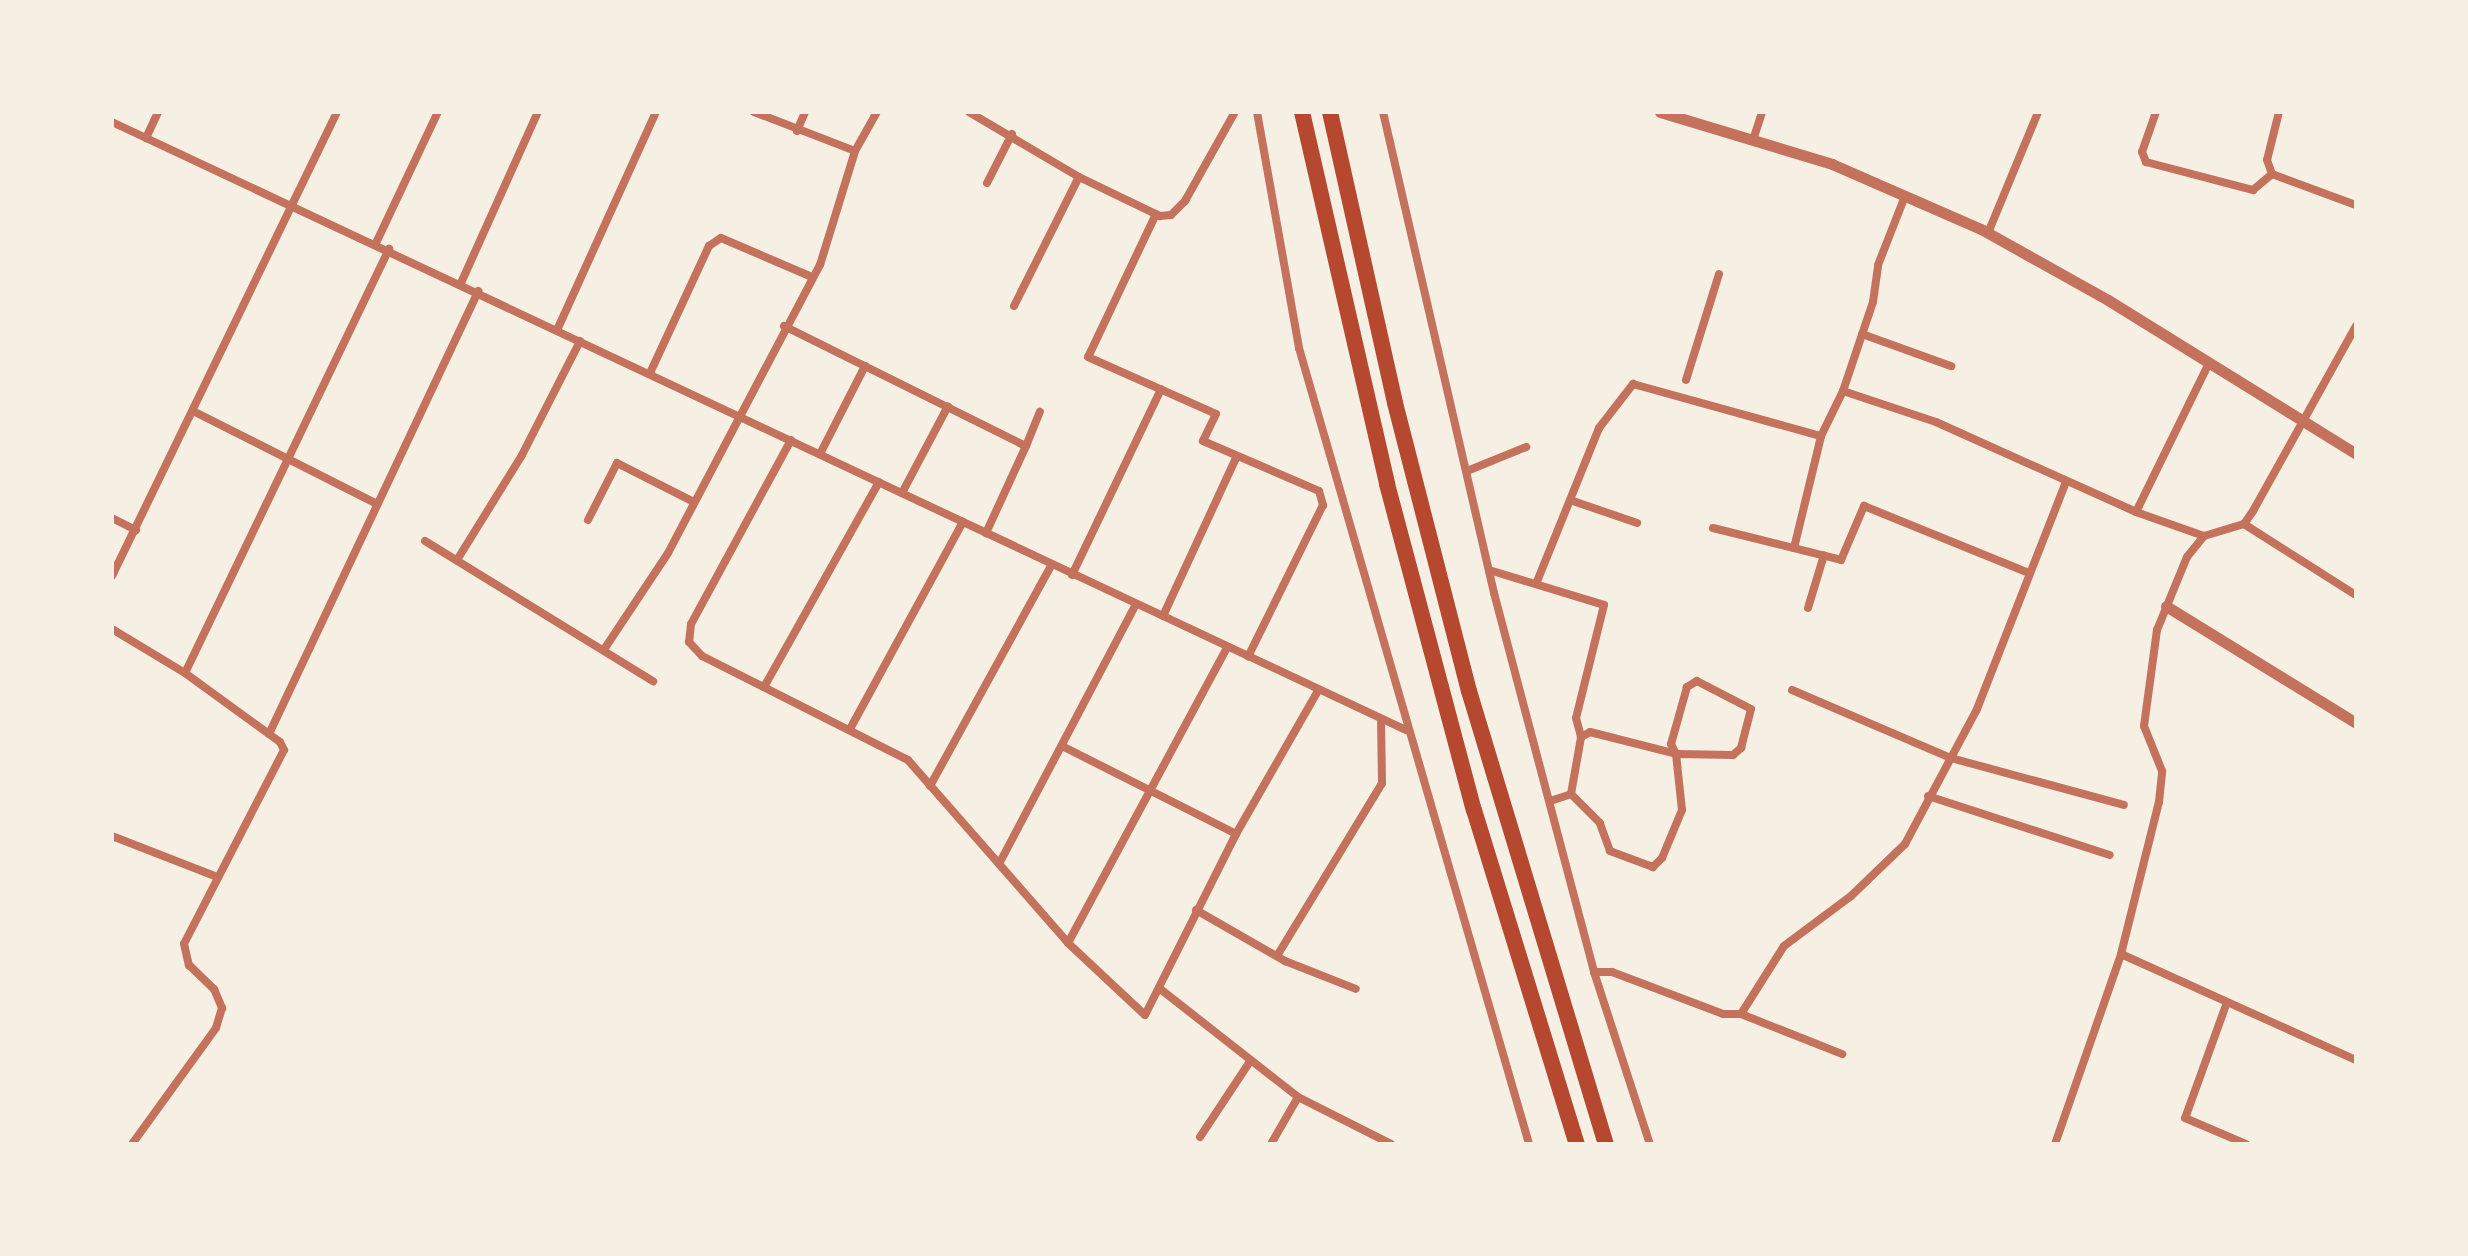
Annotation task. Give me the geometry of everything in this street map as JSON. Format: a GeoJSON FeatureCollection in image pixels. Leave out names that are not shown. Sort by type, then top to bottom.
{"type":"FeatureCollection","features":[{"type":"Feature","properties":{"kind":"highway"},"geometry":{"type":"LineString","coordinates":[[1302,112],[1387,484],[1474,810],[1577,1144]]}},
{"type":"Feature","properties":{"kind":"highway"},"geometry":{"type":"LineString","coordinates":[[1330,112],[1395,403],[1469,691],[1606,1144]]}},
{"type":"Feature","properties":{"kind":"street"},"geometry":{"type":"LineString","coordinates":[[146,138],[158,112]]}},
{"type":"Feature","properties":{"kind":"street"},"geometry":{"type":"LineString","coordinates":[[376,243],[438,112]]}},
{"type":"Feature","properties":{"kind":"street"},"geometry":{"type":"LineString","coordinates":[[461,283],[538,112]]}},
{"type":"Feature","properties":{"kind":"street"},"geometry":{"type":"LineString","coordinates":[[558,328],[656,112]]}},
{"type":"Feature","properties":{"kind":"street"},"geometry":{"type":"LineString","coordinates":[[754,112],[855,151]]}},
{"type":"Feature","properties":{"kind":"street"},"geometry":{"type":"LineString","coordinates":[[797,131],[805,112]]}},
{"type":"Feature","properties":{"kind":"street"},"geometry":{"type":"LineString","coordinates":[[605,648],[694,502],[784,326],[827,250],[855,151],[877,112]]}},
{"type":"Feature","properties":{"kind":"street"},"geometry":{"type":"LineString","coordinates":[[969,112],[1012,134],[1079,177],[1156,214],[1171,215],[1185,201],[1235,112]]}},
{"type":"Feature","properties":{"kind":"street"},"geometry":{"type":"LineString","coordinates":[[1257,112],[1299,348],[1406,730],[1529,1144]]}},
{"type":"Feature","properties":{"kind":"street"},"geometry":{"type":"LineString","coordinates":[[1383,112],[1489,570],[1594,972],[1650,1144]]}},
{"type":"Feature","properties":{"kind":"street"},"geometry":{"type":"LineString","coordinates":[[1660,112],[1754,137],[1905,196],[1988,233],[2356,454]]}},
{"type":"Feature","properties":{"kind":"street"},"geometry":{"type":"LineString","coordinates":[[1754,137],[1762,112]]}},
{"type":"Feature","properties":{"kind":"street"},"geometry":{"type":"LineString","coordinates":[[1988,233],[2038,112]]}},
{"type":"Feature","properties":{"kind":"street"},"geometry":{"type":"LineString","coordinates":[[2156,112],[2142,152],[2146,162],[2253,190],[2272,174]]}},
{"type":"Feature","properties":{"kind":"street"},"geometry":{"type":"LineString","coordinates":[[2279,112],[2267,160],[2272,174],[2291,185],[2356,205]]}},
{"type":"Feature","properties":{"kind":"street"},"geometry":{"type":"LineString","coordinates":[[112,576],[334,113]]}},
{"type":"Feature","properties":{"kind":"street"},"geometry":{"type":"LineString","coordinates":[[112,122],[558,328],[1051,566],[1163,616],[1226,649],[1406,730]]}},
{"type":"Feature","properties":{"kind":"street"},"geometry":{"type":"LineString","coordinates":[[987,183],[1012,134]]}},
{"type":"Feature","properties":{"kind":"street"},"geometry":{"type":"LineString","coordinates":[[1014,306],[1079,177]]}},
{"type":"Feature","properties":{"kind":"street"},"geometry":{"type":"LineString","coordinates":[[1794,548],[1821,436],[1843,391],[1862,334],[1878,265],[1905,196]]}},
{"type":"Feature","properties":{"kind":"street"},"geometry":{"type":"LineString","coordinates":[[1156,214],[1088,357],[1216,414],[1203,441],[1319,491],[1323,505],[1248,657]]}},
{"type":"Feature","properties":{"kind":"street"},"geometry":{"type":"LineString","coordinates":[[650,373],[709,246],[721,238],[812,277]]}},
{"type":"Feature","properties":{"kind":"street"},"geometry":{"type":"LineString","coordinates":[[185,673],[389,249]]}},
{"type":"Feature","properties":{"kind":"street"},"geometry":{"type":"LineString","coordinates":[[1686,380],[1719,274]]}},
{"type":"Feature","properties":{"kind":"street"},"geometry":{"type":"LineString","coordinates":[[269,734],[478,291]]}},
{"type":"Feature","properties":{"kind":"street"},"geometry":{"type":"LineString","coordinates":[[784,326],[1026,446]]}},
{"type":"Feature","properties":{"kind":"street"},"geometry":{"type":"LineString","coordinates":[[2055,1144],[2121,954],[2159,802],[2162,771],[2144,726],[2157,630],[2187,557],[2204,536],[2244,524],[2356,326]]}},
{"type":"Feature","properties":{"kind":"street"},"geometry":{"type":"LineString","coordinates":[[1862,334],[1951,366]]}},
{"type":"Feature","properties":{"kind":"street"},"geometry":{"type":"LineString","coordinates":[[457,560],[522,455],[580,341]]}},
{"type":"Feature","properties":{"kind":"street"},"geometry":{"type":"LineString","coordinates":[[2136,512],[2209,363]]}},
{"type":"Feature","properties":{"kind":"street"},"geometry":{"type":"LineString","coordinates":[[820,454],[865,366]]}},
{"type":"Feature","properties":{"kind":"street"},"geometry":{"type":"LineString","coordinates":[[1536,584],[1599,428],[1633,384],[1821,436]]}},
{"type":"Feature","properties":{"kind":"street"},"geometry":{"type":"LineString","coordinates":[[1072,575],[1161,389]]}},
{"type":"Feature","properties":{"kind":"street"},"geometry":{"type":"LineString","coordinates":[[1843,391],[1936,422],[2136,512],[2204,536]]}},
{"type":"Feature","properties":{"kind":"street"},"geometry":{"type":"LineString","coordinates":[[902,493],[948,406]]}},
{"type":"Feature","properties":{"kind":"street"},"geometry":{"type":"LineString","coordinates":[[193,411],[377,504]]}},
{"type":"Feature","properties":{"kind":"street"},"geometry":{"type":"LineString","coordinates":[[986,533],[1040,412]]}},
{"type":"Feature","properties":{"kind":"street"},"geometry":{"type":"LineString","coordinates":[[791,440],[688,633],[702,656],[908,760],[1068,943],[1145,1015],[1236,834],[1318,691]]}},
{"type":"Feature","properties":{"kind":"street"},"geometry":{"type":"LineString","coordinates":[[1467,471],[1526,447]]}},
{"type":"Feature","properties":{"kind":"street"},"geometry":{"type":"LineString","coordinates":[[1163,616],[1237,456]]}},
{"type":"Feature","properties":{"kind":"street"},"geometry":{"type":"LineString","coordinates":[[588,520],[617,463],[694,502]]}},
{"type":"Feature","properties":{"kind":"street"},"geometry":{"type":"LineString","coordinates":[[764,687],[879,482]]}},
{"type":"Feature","properties":{"kind":"street"},"geometry":{"type":"LineString","coordinates":[[1741,1014],[1784,946],[1851,896],[1905,844],[1977,709],[2066,482]]}},
{"type":"Feature","properties":{"kind":"street"},"geometry":{"type":"LineString","coordinates":[[1570,500],[1637,523]]}},
{"type":"Feature","properties":{"kind":"street"},"geometry":{"type":"LineString","coordinates":[[1713,528],[1841,560],[1864,506],[2029,573]]}},
{"type":"Feature","properties":{"kind":"street"},"geometry":{"type":"LineString","coordinates":[[112,518],[136,530]]}},
{"type":"Feature","properties":{"kind":"street"},"geometry":{"type":"LineString","coordinates":[[850,729],[963,522]]}},
{"type":"Feature","properties":{"kind":"street"},"geometry":{"type":"LineString","coordinates":[[2244,524],[2356,595]]}},
{"type":"Feature","properties":{"kind":"street"},"geometry":{"type":"LineString","coordinates":[[425,541],[605,648],[653,681]]}},
{"type":"Feature","properties":{"kind":"street"},"geometry":{"type":"LineString","coordinates":[[1808,608],[1824,555]]}},
{"type":"Feature","properties":{"kind":"street"},"geometry":{"type":"LineString","coordinates":[[930,786],[1051,566]]}},
{"type":"Feature","properties":{"kind":"street"},"geometry":{"type":"LineString","coordinates":[[1489,570],[1604,605],[1576,718],[1581,737],[1571,794]]}},
{"type":"Feature","properties":{"kind":"street"},"geometry":{"type":"LineString","coordinates":[[999,864],[1064,747],[1136,604]]}},
{"type":"Feature","properties":{"kind":"street"},"geometry":{"type":"LineString","coordinates":[[2166,606],[2356,723]]}},
{"type":"Feature","properties":{"kind":"street"},"geometry":{"type":"LineString","coordinates":[[112,629],[185,673],[269,734],[284,750],[184,944],[189,965],[214,989],[222,1008],[216,1028],[132,1144]]}},
{"type":"Feature","properties":{"kind":"street"},"geometry":{"type":"LineString","coordinates":[[1068,943],[1226,649]]}},
{"type":"Feature","properties":{"kind":"street"},"geometry":{"type":"LineString","coordinates":[[1571,794],[1600,823],[1610,851],[1653,867],[1662,858],[1682,810],[1676,754],[1671,744],[1687,687],[1697,681],[1751,709],[1741,748],[1733,755],[1676,754],[1590,732],[1581,737]]}},
{"type":"Feature","properties":{"kind":"street"},"geometry":{"type":"LineString","coordinates":[[1792,690],[1951,758],[2124,805]]}},
{"type":"Feature","properties":{"kind":"street"},"geometry":{"type":"LineString","coordinates":[[1277,956],[1382,783],[1381,719]]}},
{"type":"Feature","properties":{"kind":"street"},"geometry":{"type":"LineString","coordinates":[[1064,747],[1236,834]]}},
{"type":"Feature","properties":{"kind":"street"},"geometry":{"type":"LineString","coordinates":[[1550,801],[1571,794]]}},
{"type":"Feature","properties":{"kind":"street"},"geometry":{"type":"LineString","coordinates":[[1928,796],[2110,855]]}},
{"type":"Feature","properties":{"kind":"street"},"geometry":{"type":"LineString","coordinates":[[112,836],[217,877]]}},
{"type":"Feature","properties":{"kind":"street"},"geometry":{"type":"LineString","coordinates":[[1196,910],[1277,956],[1356,989]]}},
{"type":"Feature","properties":{"kind":"street"},"geometry":{"type":"LineString","coordinates":[[2121,954],[2226,1005],[2356,1060]]}},
{"type":"Feature","properties":{"kind":"street"},"geometry":{"type":"LineString","coordinates":[[1594,972],[1612,972],[1723,1014],[1741,1014],[1842,1054]]}},
{"type":"Feature","properties":{"kind":"street"},"geometry":{"type":"LineString","coordinates":[[1159,988],[1298,1097],[1391,1144]]}},
{"type":"Feature","properties":{"kind":"street"},"geometry":{"type":"LineString","coordinates":[[2226,1005],[2185,1118],[2246,1144]]}},
{"type":"Feature","properties":{"kind":"street"},"geometry":{"type":"LineString","coordinates":[[1200,1137],[1251,1060]]}},
{"type":"Feature","properties":{"kind":"street"},"geometry":{"type":"LineString","coordinates":[[1271,1144],[1298,1097]]}}]}
